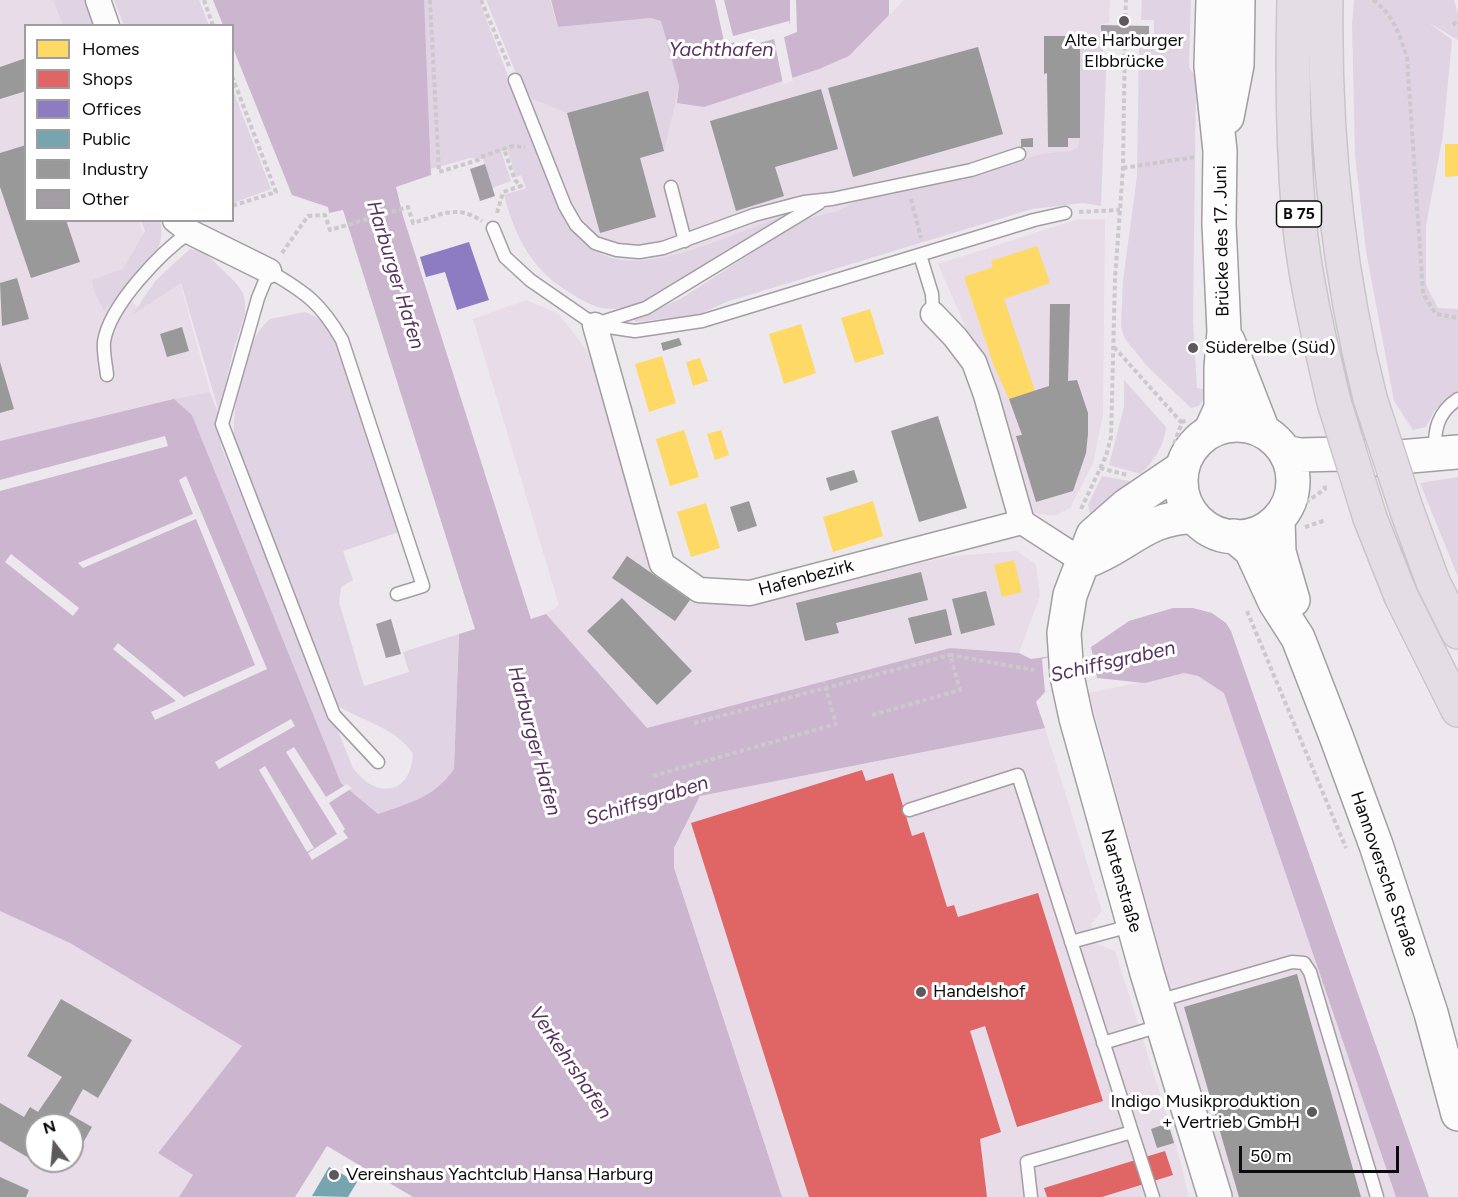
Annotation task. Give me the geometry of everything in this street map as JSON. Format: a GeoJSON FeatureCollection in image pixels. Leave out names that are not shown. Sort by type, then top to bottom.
{"type":"FeatureCollection","features":[{"type":"Feature","properties":{"kind":"highway","name":"B 75"},"geometry":{"type":"LineString","coordinates":[[1294,11],[1293,117],[1299,220],[1319,341],[1334,402],[1370,518],[1401,596],[1458,710]]}},
{"type":"Feature","properties":{"kind":"highway","name":"B 75"},"geometry":{"type":"LineString","coordinates":[[1326,12],[1332,195],[1344,285],[1370,398],[1407,511],[1433,582],[1458,632]]}},
{"type":"Feature","properties":{"kind":"main road","name":"Brücke des 17. Juni"},"geometry":{"type":"LineString","coordinates":[[1213,0],[1224,65]]}},
{"type":"Feature","properties":{"kind":"main road","name":"Brücke des 17. Juni"},"geometry":{"type":"LineString","coordinates":[[1197,426],[1221,408],[1224,331],[1219,224],[1211,153],[1224,65],[1238,0]]}},
{"type":"Feature","properties":{"kind":"main road","name":"Brücke des 17. Juni"},"geometry":{"type":"LineString","coordinates":[[1224,331],[1274,442]]}},
{"type":"Feature","properties":{"kind":"main road"},"geometry":{"type":"LineString","coordinates":[[1376,459],[1312,481],[1291,512],[1258,532],[1234,536],[1212,531],[1194,517],[1182,494],[1182,468],[1191,449],[1197,426],[1239,425],[1308,455],[1342,454],[1376,459],[1447,454]]}},
{"type":"Feature","properties":{"kind":"main road"},"geometry":{"type":"LineString","coordinates":[[1274,442],[1292,471],[1291,512]]}},
{"type":"Feature","properties":{"kind":"main road","name":"Nartenstraße"},"geometry":{"type":"LineString","coordinates":[[1182,468],[1107,521],[1093,535],[1070,595],[1064,633],[1069,686],[1159,1013],[1215,1197]]}},
{"type":"Feature","properties":{"kind":"main road","name":"Hannoversche Straße"},"geometry":{"type":"LineString","coordinates":[[1291,512],[1276,539],[1295,605],[1298,638]]}},
{"type":"Feature","properties":{"kind":"main road"},"geometry":{"type":"LineString","coordinates":[[1084,562],[1112,551],[1136,532],[1161,521],[1194,517]]}},
{"type":"Feature","properties":{"kind":"main road","name":"Hannoversche Straße"},"geometry":{"type":"LineString","coordinates":[[1234,536],[1251,550],[1275,602],[1298,638],[1376,845],[1431,1013],[1458,1114]]}},
{"type":"Feature","properties":{"kind":"street"},"geometry":{"type":"LineString","coordinates":[[98,0],[106,24]]}},
{"type":"Feature","properties":{"kind":"street"},"geometry":{"type":"LineString","coordinates":[[183,226],[269,271]]}},
{"type":"Feature","properties":{"kind":"street"},"geometry":{"type":"LineString","coordinates":[[933,314],[956,337],[974,362],[986,395],[1022,522],[1084,562]]}},
{"type":"Feature","properties":{"kind":"street","name":"Hafenbezirk"},"geometry":{"type":"LineString","coordinates":[[595,325],[662,564],[699,590],[750,593],[1022,522]]}},
{"type":"Feature","properties":{"kind":"lane"},"geometry":{"type":"LineString","coordinates":[[515,81],[565,206],[576,225],[595,243],[617,250],[639,252],[663,249],[754,216],[804,202],[832,199],[971,170],[1019,154]]}},
{"type":"Feature","properties":{"kind":"lane"},"geometry":{"type":"LineString","coordinates":[[671,187],[685,241]]}},
{"type":"Feature","properties":{"kind":"lane"},"geometry":{"type":"LineString","coordinates":[[595,325],[646,308],[697,279],[814,205],[832,199]]}},
{"type":"Feature","properties":{"kind":"lane"},"geometry":{"type":"LineString","coordinates":[[493,228],[505,257],[530,280],[595,325],[635,331],[702,321],[921,249],[1065,213]]}},
{"type":"Feature","properties":{"kind":"lane"},"geometry":{"type":"LineString","coordinates":[[107,375],[104,343],[110,321],[183,226]]}},
{"type":"Feature","properties":{"kind":"lane"},"geometry":{"type":"LineString","coordinates":[[921,249],[932,294],[933,314]]}},
{"type":"Feature","properties":{"kind":"lane"},"geometry":{"type":"LineString","coordinates":[[378,762],[334,715],[222,424],[258,298],[269,271],[301,290],[326,312],[342,340],[423,586],[397,594]]}},
{"type":"Feature","properties":{"kind":"lane"},"geometry":{"type":"LineString","coordinates":[[1447,454],[1434,437],[1438,420],[1458,399]]}},
{"type":"Feature","properties":{"kind":"lane"},"geometry":{"type":"LineString","coordinates":[[909,810],[1018,775],[1154,1197]]}},
{"type":"Feature","properties":{"kind":"lane"},"geometry":{"type":"LineString","coordinates":[[1071,942],[1134,924]]}},
{"type":"Feature","properties":{"kind":"lane"},"geometry":{"type":"LineString","coordinates":[[1103,1043],[1159,1013],[1292,962],[1304,963],[1310,972],[1377,1197]]}},
{"type":"Feature","properties":{"kind":"lane"},"geometry":{"type":"LineString","coordinates":[[1031,1197],[1027,1162],[1132,1132]]}},
{"type":"Feature","properties":{"kind":"path"},"geometry":{"type":"LineString","coordinates":[[204,0],[212,24]]}},
{"type":"Feature","properties":{"kind":"path"},"geometry":{"type":"LineString","coordinates":[[430,0],[439,172],[512,146],[543,148]]}},
{"type":"Feature","properties":{"kind":"path"},"geometry":{"type":"LineString","coordinates":[[482,0],[515,81]]}},
{"type":"Feature","properties":{"kind":"path"},"geometry":{"type":"LineString","coordinates":[[1125,25],[1126,0]]}},
{"type":"Feature","properties":{"kind":"path"},"geometry":{"type":"LineString","coordinates":[[1373,0],[1386,9],[1398,28],[1407,57],[1423,294],[1436,314],[1458,318]]}},
{"type":"Feature","properties":{"kind":"path"},"geometry":{"type":"LineString","coordinates":[[1453,25],[1458,20]]}},
{"type":"Feature","properties":{"kind":"path"},"geometry":{"type":"LineString","coordinates":[[1083,504],[1106,456],[1111,437],[1113,346],[1123,168],[1125,37]]}},
{"type":"Feature","properties":{"kind":"path"},"geometry":{"type":"LineString","coordinates":[[234,81],[276,192],[234,205]]}},
{"type":"Feature","properties":{"kind":"path"},"geometry":{"type":"LineString","coordinates":[[269,271],[308,216],[325,215],[330,230],[408,207],[413,222],[454,210],[469,212],[493,228],[503,192],[521,186],[515,180],[504,149]]}},
{"type":"Feature","properties":{"kind":"path"},"geometry":{"type":"LineString","coordinates":[[1123,168],[1211,153]]}},
{"type":"Feature","properties":{"kind":"path"},"geometry":{"type":"LineString","coordinates":[[914,209],[921,249]]}},
{"type":"Feature","properties":{"kind":"path"},"geometry":{"type":"LineString","coordinates":[[1084,211],[1120,210]]}},
{"type":"Feature","properties":{"kind":"path"},"geometry":{"type":"LineString","coordinates":[[1113,346],[1197,426]]}},
{"type":"Feature","properties":{"kind":"path"},"geometry":{"type":"LineString","coordinates":[[1291,512],[1326,520]]}},
{"type":"Feature","properties":{"kind":"path"},"geometry":{"type":"LineString","coordinates":[[1246,609],[1350,855]]}},
{"type":"Feature","properties":{"kind":"path"},"geometry":{"type":"LineString","coordinates":[[872,715],[960,690],[950,655]]}},
{"type":"Feature","properties":{"kind":"path"},"geometry":{"type":"LineString","coordinates":[[694,723],[950,655],[1034,669]]}},
{"type":"Feature","properties":{"kind":"path"},"geometry":{"type":"LineString","coordinates":[[653,776],[836,724],[824,681]]}},
{"type":"Feature","properties":{"kind":"shaded area"},"geometry":{"type":"Polygon","coordinates":[[[0,0],[54,0],[64,24],[24,24],[24,222],[139,222],[145,237],[118,284],[139,309],[180,283],[210,392],[0,441],[0,0]]]}},
{"type":"Feature","properties":{"kind":"shaded area"},"geometry":{"type":"Polygon","coordinates":[[[53,0],[88,0],[97,24],[63,24],[53,0]]]}},
{"type":"Feature","properties":{"kind":"shaded area"},"geometry":{"type":"Polygon","coordinates":[[[114,0],[199,0],[209,24],[124,24],[114,0]]]}},
{"type":"Feature","properties":{"kind":"shaded area"},"geometry":{"type":"Polygon","coordinates":[[[423,0],[479,0],[558,208],[572,230],[587,245],[604,255],[622,260],[641,261],[661,258],[727,237],[792,211],[704,269],[655,296],[633,305],[613,309],[600,308],[581,300],[552,280],[542,270],[518,236],[504,195],[526,188],[521,175],[516,177],[507,149],[501,151],[511,181],[492,188],[483,159],[470,158],[431,169],[423,0]]]}},
{"type":"Feature","properties":{"kind":"shaded area"},"geometry":{"type":"Polygon","coordinates":[[[486,0],[550,0],[558,27],[651,18],[661,21],[679,86],[664,151],[647,92],[567,113],[531,98],[515,71],[486,0]]]}},
{"type":"Feature","properties":{"kind":"shaded area"},"geometry":{"type":"Polygon","coordinates":[[[904,0],[1110,0],[1109,23],[1101,24],[1100,36],[1106,71],[1103,151],[856,201],[838,211],[804,219],[792,211],[752,229],[653,262],[635,262],[606,256],[590,248],[566,223],[517,103],[531,98],[679,86],[849,56],[904,0]]]}},
{"type":"Feature","properties":{"kind":"shaded area"},"geometry":{"type":"Polygon","coordinates":[[[1142,0],[1191,0],[1189,67],[1196,78],[1193,322],[1197,388],[1204,389],[1204,398],[1199,406],[1191,408],[1148,367],[1125,339],[1121,327],[1123,281],[1137,176],[1139,42],[1154,42],[1154,20],[1141,20],[1142,0]]]}},
{"type":"Feature","properties":{"kind":"shaded area"},"geometry":{"type":"Polygon","coordinates":[[[1354,0],[1454,0],[1458,14],[1458,40],[1428,22],[1452,40],[1443,135],[1426,226],[1426,285],[1438,308],[1458,309],[1458,391],[1434,411],[1426,427],[1413,430],[1394,401],[1366,251],[1355,155],[1352,24],[1354,0]]]}},
{"type":"Feature","properties":{"kind":"shaded area"},"geometry":{"type":"Polygon","coordinates":[[[1080,36],[1100,36],[1106,71],[1101,206],[1083,203],[1032,209],[726,302],[698,315],[635,322],[634,319],[682,298],[804,219],[838,211],[856,201],[970,178],[1041,154],[1072,151],[1078,147],[1080,138],[1080,36]]]}},
{"type":"Feature","properties":{"kind":"shaded area"},"geometry":{"type":"Polygon","coordinates":[[[234,93],[271,189],[234,203],[234,93]]]}},
{"type":"Feature","properties":{"kind":"shaded area"},"geometry":{"type":"Polygon","coordinates":[[[1079,219],[1105,219],[1103,414],[1093,463],[1070,508],[1054,516],[1032,513],[994,392],[938,264],[1079,219]]]}},
{"type":"Feature","properties":{"kind":"shaded area"},"geometry":{"type":"Polygon","coordinates":[[[141,222],[160,222],[159,247],[144,270],[104,311],[94,291],[92,280],[123,269],[145,231],[141,222]]]}},
{"type":"Feature","properties":{"kind":"shaded area"},"geometry":{"type":"Polygon","coordinates":[[[190,249],[204,252],[235,282],[243,293],[245,302],[245,314],[233,351],[219,412],[181,283],[132,315],[156,280],[190,249]]]}},
{"type":"Feature","properties":{"kind":"shaded area"},"geometry":{"type":"Polygon","coordinates":[[[526,300],[559,314],[585,348],[603,386],[651,559],[698,599],[759,598],[954,556],[1017,551],[1036,565],[1040,596],[1019,653],[950,648],[647,728],[546,614],[559,605],[473,319],[526,300]]]}},
{"type":"Feature","properties":{"kind":"shaded area"},"geometry":{"type":"Polygon","coordinates":[[[305,312],[324,324],[336,343],[399,532],[343,551],[353,580],[341,587],[339,602],[364,686],[409,672],[403,652],[459,634],[454,769],[447,779],[430,793],[378,814],[341,783],[192,415],[174,399],[210,392],[219,415],[221,446],[353,768],[371,785],[391,788],[399,785],[411,768],[413,754],[406,745],[388,731],[337,705],[234,443],[237,395],[252,343],[260,329],[270,319],[305,312]]]}},
{"type":"Feature","properties":{"kind":"shaded area"},"geometry":{"type":"Polygon","coordinates":[[[1124,380],[1166,427],[1158,452],[1141,474],[1109,465],[1124,407],[1124,380]]]}},
{"type":"Feature","properties":{"kind":"shaded area"},"geometry":{"type":"Polygon","coordinates":[[[1102,476],[1134,482],[1092,523],[1088,505],[1102,476]]]}},
{"type":"Feature","properties":{"kind":"shaded area"},"geometry":{"type":"Polygon","coordinates":[[[1458,477],[1458,577],[1420,483],[1458,477]]]}},
{"type":"Feature","properties":{"kind":"shaded area"},"geometry":{"type":"Polygon","coordinates":[[[1184,673],[1198,676],[1224,692],[1396,1197],[1230,1197],[1089,693],[1184,673]]]}},
{"type":"Feature","properties":{"kind":"shaded area","name":"Handelshof"},"geometry":{"type":"Polygon","coordinates":[[[1045,728],[1102,911],[1091,924],[1094,935],[1097,944],[1115,951],[1175,1141],[1189,1197],[782,1197],[674,868],[674,849],[700,796],[1045,728]]]}},
{"type":"Feature","properties":{"kind":"shaded area"},"geometry":{"type":"Polygon","coordinates":[[[0,911],[70,943],[243,1046],[158,1152],[193,1175],[179,1197],[0,1197],[0,911]]]}},
{"type":"Feature","properties":{"kind":"water"},"geometry":{"type":"Polygon","coordinates":[[[213,0],[424,0],[431,175],[396,187],[403,216],[531,619],[546,614],[647,728],[950,648],[1019,653],[1031,659],[1065,654],[1091,647],[1129,621],[1173,608],[1193,608],[1212,613],[1226,623],[1231,631],[1429,1197],[1396,1197],[1224,693],[1198,676],[1184,673],[1145,683],[1097,678],[1045,692],[1036,702],[1045,728],[700,796],[674,848],[674,868],[782,1197],[413,1197],[327,1146],[295,1197],[179,1197],[193,1175],[158,1153],[242,1046],[70,943],[0,911],[0,441],[174,399],[192,415],[341,783],[378,814],[430,793],[447,779],[454,769],[459,634],[475,629],[343,210],[329,213],[328,207],[292,195],[234,50],[234,24],[223,24],[213,0]]]}},
{"type":"Feature","properties":{"kind":"water","name":"Yachthafen"},"geometry":{"type":"Polygon","coordinates":[[[551,0],[889,0],[889,15],[849,56],[819,69],[704,107],[677,103],[679,86],[661,21],[651,18],[558,27],[551,0]]]}},
{"type":"Feature","properties":{"kind":"pier"},"geometry":{"type":"Polygon","coordinates":[[[715,0],[724,0],[733,36],[789,21],[790,25],[790,0],[796,0],[797,32],[784,37],[793,81],[783,84],[774,39],[737,49],[734,42],[725,46],[715,0]]]}},
{"type":"Feature","properties":{"kind":"pier"},"geometry":{"type":"Polygon","coordinates":[[[165,436],[168,446],[0,491],[0,480],[165,436]]]}},
{"type":"Feature","properties":{"kind":"pier"},"geometry":{"type":"Polygon","coordinates":[[[186,476],[267,669],[155,720],[151,712],[176,701],[113,649],[118,643],[184,697],[255,665],[196,519],[83,568],[78,563],[193,514],[179,480],[186,476]]]}},
{"type":"Feature","properties":{"kind":"pier"},"geometry":{"type":"Polygon","coordinates":[[[11,554],[79,608],[73,616],[5,562],[11,554]]]}},
{"type":"Feature","properties":{"kind":"pier"},"geometry":{"type":"Polygon","coordinates":[[[1091,647],[1097,678],[1045,692],[1042,659],[1091,647]]]}},
{"type":"Feature","properties":{"kind":"pier"},"geometry":{"type":"Polygon","coordinates":[[[291,719],[295,726],[219,769],[215,762],[291,719]]]}},
{"type":"Feature","properties":{"kind":"pier"},"geometry":{"type":"Polygon","coordinates":[[[294,747],[326,797],[347,784],[352,788],[329,803],[348,838],[312,860],[308,853],[337,834],[286,752],[294,747]]]}},
{"type":"Feature","properties":{"kind":"pier"},"geometry":{"type":"Polygon","coordinates":[[[265,766],[314,848],[307,852],[259,770],[265,766]]]}},
{"type":"Feature","properties":{"kind":"building: Homes"},"geometry":{"type":"Polygon","coordinates":[[[1445,144],[1458,144],[1458,176],[1445,177],[1445,144]]]}},
{"type":"Feature","properties":{"kind":"building: Homes"},"geometry":{"type":"Polygon","coordinates":[[[1037,246],[1050,283],[1004,299],[1035,391],[1009,399],[994,366],[964,277],[993,267],[991,261],[1037,246]]]}},
{"type":"Feature","properties":{"kind":"building: Homes"},"geometry":{"type":"Polygon","coordinates":[[[870,309],[884,354],[855,363],[841,318],[870,309]]]}},
{"type":"Feature","properties":{"kind":"building: Homes"},"geometry":{"type":"Polygon","coordinates":[[[801,324],[816,373],[784,384],[769,334],[801,324]]]}},
{"type":"Feature","properties":{"kind":"building: Homes"},"geometry":{"type":"Polygon","coordinates":[[[662,356],[676,403],[649,412],[635,364],[662,356]]]}},
{"type":"Feature","properties":{"kind":"building: Homes"},"geometry":{"type":"Polygon","coordinates":[[[700,358],[708,381],[693,386],[686,362],[700,358]]]}},
{"type":"Feature","properties":{"kind":"building: Homes"},"geometry":{"type":"Polygon","coordinates":[[[684,430],[699,477],[670,486],[656,439],[684,430]]]}},
{"type":"Feature","properties":{"kind":"building: Homes"},"geometry":{"type":"Polygon","coordinates":[[[721,430],[729,455],[715,460],[707,434],[721,430]]]}},
{"type":"Feature","properties":{"kind":"building: Homes"},"geometry":{"type":"Polygon","coordinates":[[[873,501],[883,536],[833,552],[823,517],[873,501]]]}},
{"type":"Feature","properties":{"kind":"building: Homes"},"geometry":{"type":"Polygon","coordinates":[[[706,503],[720,548],[691,557],[677,512],[706,503]]]}},
{"type":"Feature","properties":{"kind":"building: Homes"},"geometry":{"type":"Polygon","coordinates":[[[1014,560],[1022,592],[1002,597],[994,565],[1014,560]]]}},
{"type":"Feature","properties":{"kind":"building: Shops","name":"Handelshof"},"geometry":{"type":"Polygon","coordinates":[[[862,770],[866,781],[893,773],[912,836],[924,832],[947,907],[954,905],[958,917],[1038,893],[1103,1101],[1017,1127],[985,1026],[970,1031],[1001,1132],[980,1139],[987,1197],[809,1197],[691,823],[862,770]]]}},
{"type":"Feature","properties":{"kind":"building: Shops"},"geometry":{"type":"Polygon","coordinates":[[[1165,1151],[1173,1175],[1102,1197],[1047,1197],[1044,1188],[1165,1151]]]}},
{"type":"Feature","properties":{"kind":"building: Offices"},"geometry":{"type":"Polygon","coordinates":[[[469,242],[489,300],[457,310],[445,272],[426,277],[420,257],[469,242]]]}},
{"type":"Feature","properties":{"kind":"building: Public","name":"Vereinshaus Yachtclub Hansa Harburg"},"geometry":{"type":"Polygon","coordinates":[[[329,1167],[357,1182],[348,1197],[312,1196],[329,1167]]]}},
{"type":"Feature","properties":{"kind":"building: Industry"},"geometry":{"type":"Polygon","coordinates":[[[1044,36],[1080,36],[1080,138],[1068,138],[1068,147],[1048,147],[1044,36]]]}},
{"type":"Feature","properties":{"kind":"building: Industry"},"geometry":{"type":"Polygon","coordinates":[[[978,47],[1003,134],[853,177],[828,88],[978,47]]]}},
{"type":"Feature","properties":{"kind":"building: Industry"},"geometry":{"type":"Polygon","coordinates":[[[24,59],[24,92],[0,99],[0,67],[24,59]]]}},
{"type":"Feature","properties":{"kind":"building: Industry"},"geometry":{"type":"Polygon","coordinates":[[[821,89],[838,149],[775,167],[784,196],[736,211],[710,121],[821,89]]]}},
{"type":"Feature","properties":{"kind":"building: Industry"},"geometry":{"type":"Polygon","coordinates":[[[648,91],[664,151],[640,158],[656,217],[600,233],[567,113],[648,91]]]}},
{"type":"Feature","properties":{"kind":"building: Industry"},"geometry":{"type":"Polygon","coordinates":[[[1033,138],[1033,147],[1021,147],[1021,139],[1033,138]]]}},
{"type":"Feature","properties":{"kind":"building: Industry"},"geometry":{"type":"Polygon","coordinates":[[[24,146],[24,222],[67,222],[80,262],[31,278],[0,187],[0,153],[24,146]]]}},
{"type":"Feature","properties":{"kind":"building: Industry"},"geometry":{"type":"Polygon","coordinates":[[[17,278],[29,319],[2,326],[0,283],[17,278]]]}},
{"type":"Feature","properties":{"kind":"building: Industry"},"geometry":{"type":"Polygon","coordinates":[[[1050,304],[1070,304],[1068,381],[1077,380],[1088,413],[1088,434],[1086,453],[1073,491],[1036,502],[1016,436],[1022,435],[1009,399],[1049,386],[1050,304]]]}},
{"type":"Feature","properties":{"kind":"building: Industry"},"geometry":{"type":"Polygon","coordinates":[[[182,327],[189,351],[167,357],[160,334],[182,327]]]}},
{"type":"Feature","properties":{"kind":"building: Industry"},"geometry":{"type":"Polygon","coordinates":[[[679,338],[682,345],[663,351],[661,343],[679,338]]]}},
{"type":"Feature","properties":{"kind":"building: Industry"},"geometry":{"type":"Polygon","coordinates":[[[0,362],[14,409],[0,413],[0,362]]]}},
{"type":"Feature","properties":{"kind":"building: Industry"},"geometry":{"type":"Polygon","coordinates":[[[938,416],[967,508],[919,522],[891,431],[938,416]]]}},
{"type":"Feature","properties":{"kind":"building: Industry"},"geometry":{"type":"Polygon","coordinates":[[[854,470],[858,482],[830,491],[826,478],[854,470]]]}},
{"type":"Feature","properties":{"kind":"building: Industry"},"geometry":{"type":"Polygon","coordinates":[[[749,501],[757,526],[738,532],[730,507],[749,501]]]}},
{"type":"Feature","properties":{"kind":"building: Industry"},"geometry":{"type":"Polygon","coordinates":[[[627,556],[690,600],[675,621],[612,578],[627,556]]]}},
{"type":"Feature","properties":{"kind":"building: Industry"},"geometry":{"type":"Polygon","coordinates":[[[921,572],[928,600],[836,623],[839,633],[805,641],[796,603],[921,572]]]}},
{"type":"Feature","properties":{"kind":"building: Industry"},"geometry":{"type":"Polygon","coordinates":[[[986,591],[995,625],[961,634],[952,599],[986,591]]]}},
{"type":"Feature","properties":{"kind":"building: Industry"},"geometry":{"type":"Polygon","coordinates":[[[622,598],[692,671],[657,705],[587,631],[622,598]]]}},
{"type":"Feature","properties":{"kind":"building: Industry"},"geometry":{"type":"Polygon","coordinates":[[[946,609],[952,635],[915,644],[908,618],[946,609]]]}},
{"type":"Feature","properties":{"kind":"building: Industry"},"geometry":{"type":"Polygon","coordinates":[[[1297,974],[1361,1197],[1239,1197],[1184,1007],[1297,974]]]}},
{"type":"Feature","properties":{"kind":"building: Industry"},"geometry":{"type":"Polygon","coordinates":[[[61,999],[132,1040],[98,1098],[83,1089],[70,1113],[26,1113],[30,1107],[38,1112],[62,1077],[27,1056],[61,999]]]}},
{"type":"Feature","properties":{"kind":"building: Industry"},"geometry":{"type":"Polygon","coordinates":[[[0,1103],[24,1117],[24,1155],[0,1141],[0,1103]]]}},
{"type":"Feature","properties":{"kind":"building: Industry"},"geometry":{"type":"Polygon","coordinates":[[[84,1122],[92,1127],[84,1141],[84,1122]]]}},
{"type":"Feature","properties":{"kind":"building: Industry"},"geometry":{"type":"Polygon","coordinates":[[[1168,1123],[1174,1143],[1157,1148],[1151,1129],[1168,1123]]]}},
{"type":"Feature","properties":{"kind":"building: Industry"},"geometry":{"type":"Polygon","coordinates":[[[0,1177],[29,1190],[26,1197],[0,1197],[0,1177]]]}},
{"type":"Feature","properties":{"kind":"building: Other"},"geometry":{"type":"Polygon","coordinates":[[[1101,25],[1149,26],[1149,37],[1101,36],[1101,25]]]}},
{"type":"Feature","properties":{"kind":"building: Other"},"geometry":{"type":"Polygon","coordinates":[[[485,164],[495,196],[480,201],[470,169],[485,164]]]}},
{"type":"Feature","properties":{"kind":"building: Other"},"geometry":{"type":"Polygon","coordinates":[[[391,619],[401,654],[386,658],[376,624],[391,619]]]}},
{"type":"Feature","properties":{"kind":"place","name":"Alte Harburger Elbbrücke"},"geometry":{"type":"Point","coordinates":[1124,21]}},
{"type":"Feature","properties":{"kind":"place","name":"Süderelbe (Süd)"},"geometry":{"type":"Point","coordinates":[1193,348]}},
{"type":"Feature","properties":{"kind":"place","name":"Handelshof"},"geometry":{"type":"Point","coordinates":[921,992]}},
{"type":"Feature","properties":{"kind":"place","name":"Indigo Musikproduktion + Vertrieb GmbH"},"geometry":{"type":"Point","coordinates":[1312,1112]}},
{"type":"Feature","properties":{"kind":"place","name":"Vereinshaus Yachtclub Hansa Harburg"},"geometry":{"type":"Point","coordinates":[334,1175]}},
{"type":"Feature","properties":{"kind":"water label","name":"Harburger Hafen"},"geometry":{"type":"Point","coordinates":[395,275]}},
{"type":"Feature","properties":{"kind":"water label","name":"Schiffsgraben"},"geometry":{"type":"Point","coordinates":[1113,662]}},
{"type":"Feature","properties":{"kind":"water label","name":"Harburger Hafen"},"geometry":{"type":"Point","coordinates":[534,741]}},
{"type":"Feature","properties":{"kind":"water label","name":"Schiffsgraben"},"geometry":{"type":"Point","coordinates":[647,801]}},
{"type":"Feature","properties":{"kind":"water label","name":"Verkehrshafen"},"geometry":{"type":"Point","coordinates":[570,1063]}}]}
